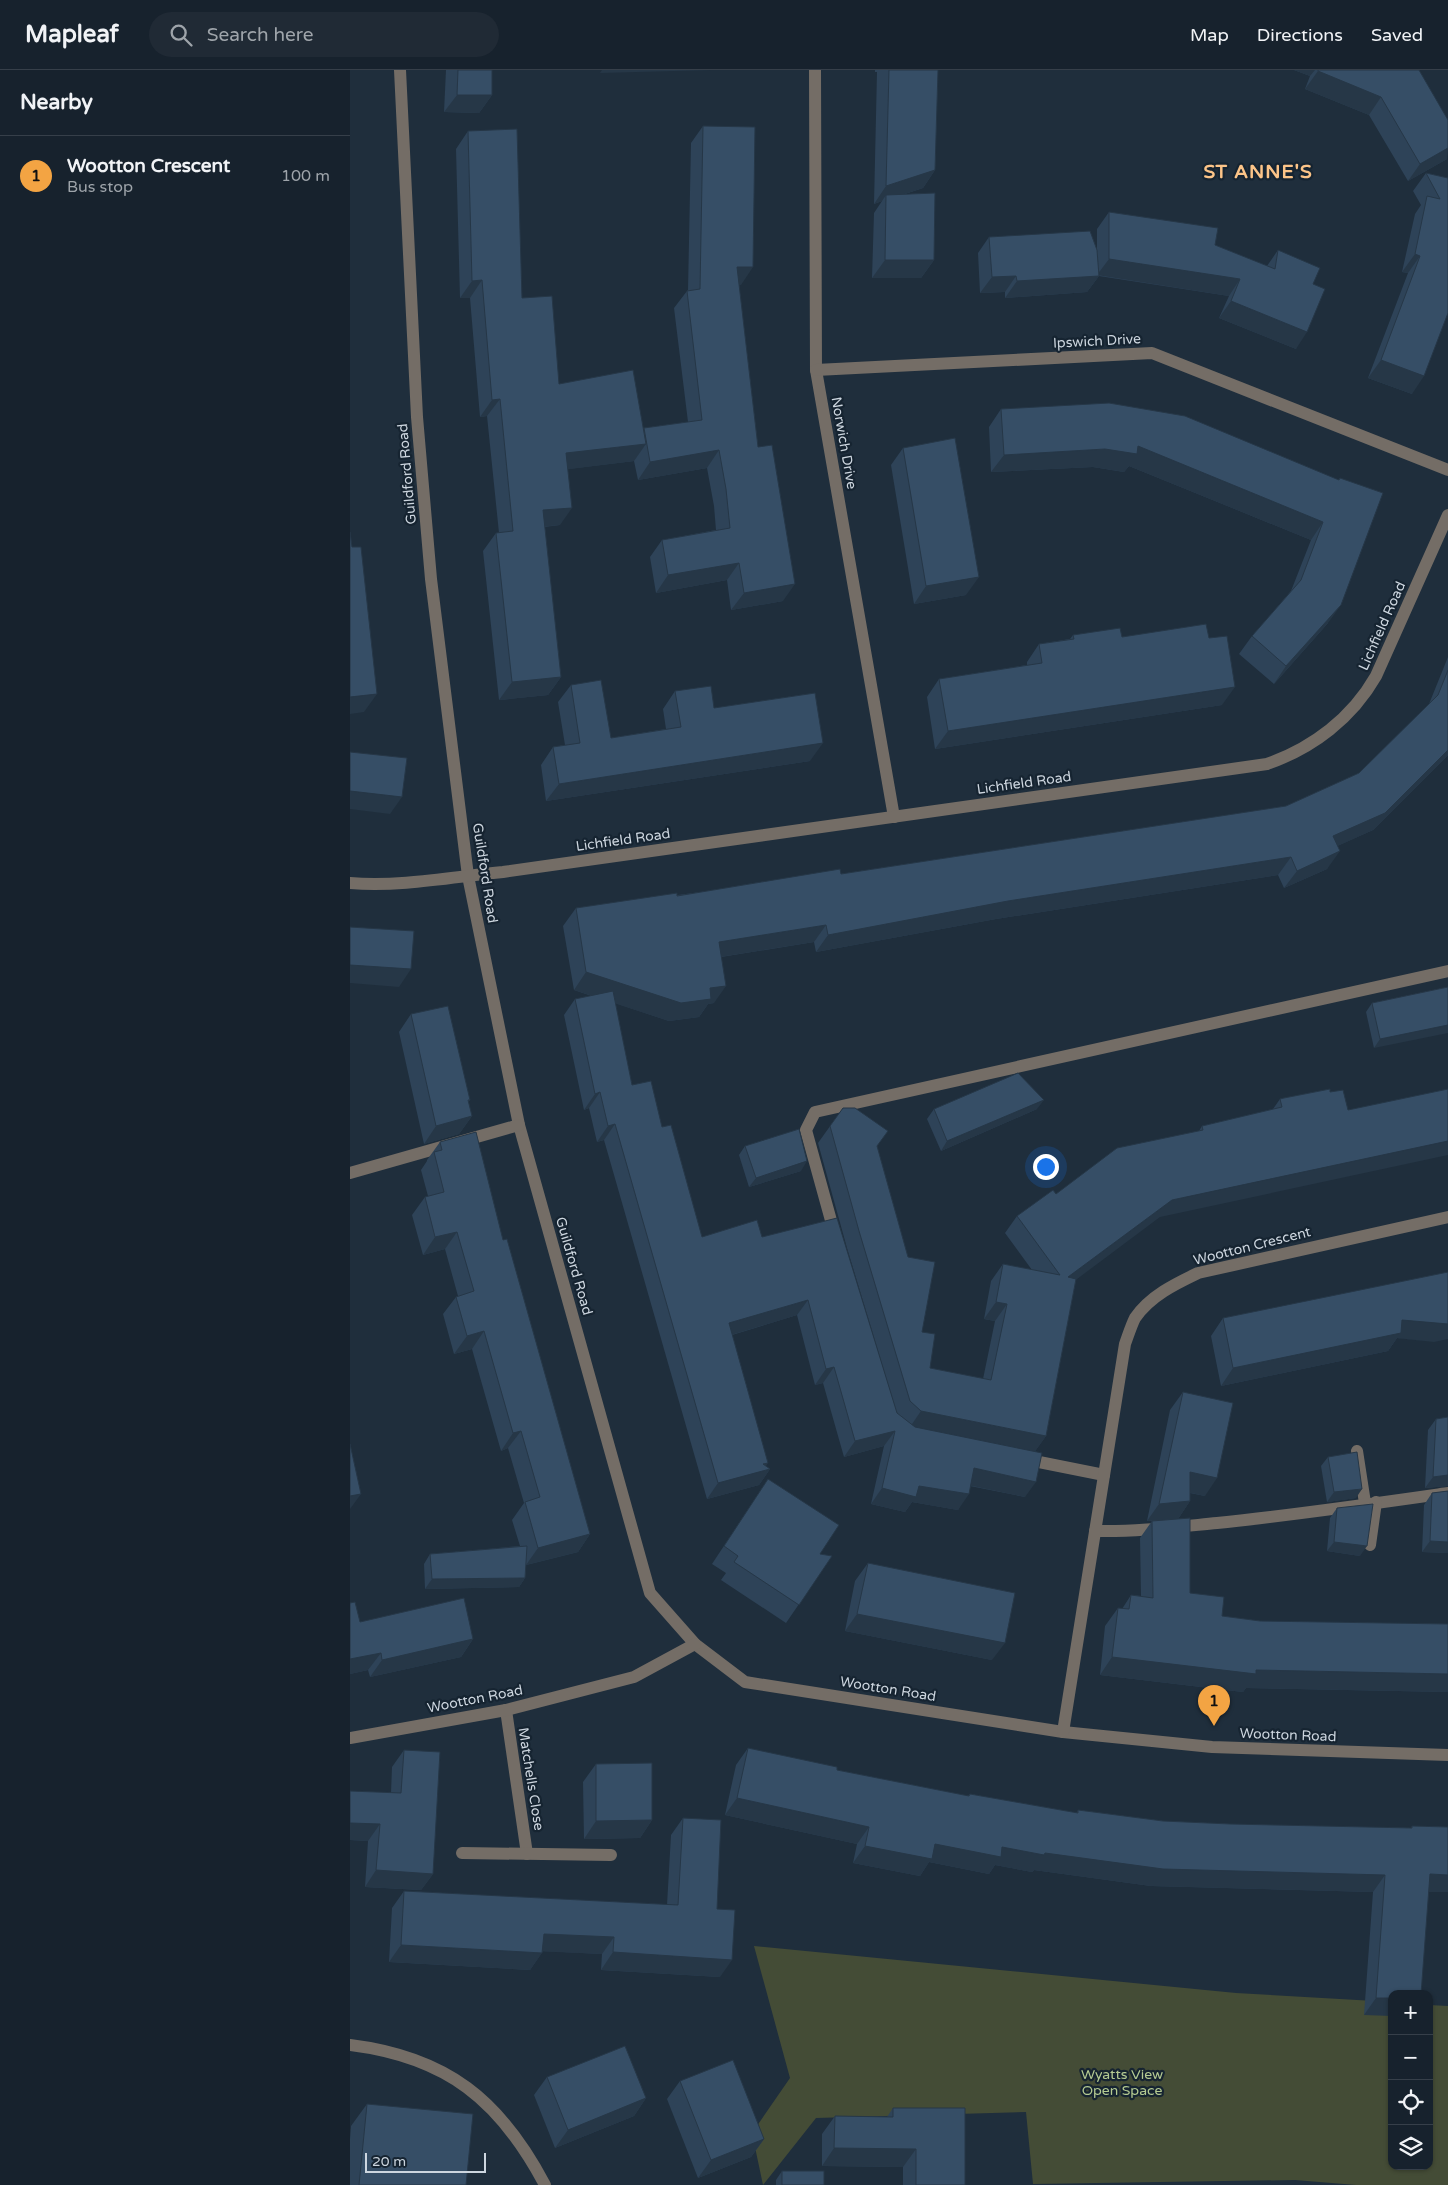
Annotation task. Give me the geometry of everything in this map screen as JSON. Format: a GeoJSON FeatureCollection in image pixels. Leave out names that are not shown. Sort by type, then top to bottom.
{"type":"FeatureCollection","features":[{"type":"Feature","properties":{"kind":"street","name":"Guildford Road"},"geometry":{"type":"LineString","coordinates":[[400,70],[418,427],[431,579],[468,876],[519,1125],[650,1593],[696,1644]]}},
{"type":"Feature","properties":{"kind":"street","name":"Norwich Drive"},"geometry":{"type":"LineString","coordinates":[[815,70],[816,370],[894,817]]}},
{"type":"Feature","properties":{"kind":"street","name":"Ipswich Drive"},"geometry":{"type":"LineString","coordinates":[[816,370],[1152,353],[1448,470]]}},
{"type":"Feature","properties":{"kind":"street","name":"Lichfield Road"},"geometry":{"type":"LineString","coordinates":[[350,883],[370,885],[443,880],[1267,764],[1310,744],[1355,708],[1370,687],[1448,515]]}},
{"type":"Feature","properties":{"kind":"street"},"geometry":{"type":"LineString","coordinates":[[839,1250],[806,1130],[815,1112],[1448,971]]}},
{"type":"Feature","properties":{"kind":"street"},"geometry":{"type":"LineString","coordinates":[[350,1173],[519,1125]]}},
{"type":"Feature","properties":{"kind":"street","name":"Wootton Crescent"},"geometry":{"type":"LineString","coordinates":[[1063,1732],[1125,1344],[1135,1319],[1152,1299],[1174,1284],[1198,1273],[1448,1216]]}},
{"type":"Feature","properties":{"kind":"street"},"geometry":{"type":"LineString","coordinates":[[1357,1451],[1371,1503],[1370,1545]]}},
{"type":"Feature","properties":{"kind":"street"},"geometry":{"type":"LineString","coordinates":[[1010,1456],[1104,1475]]}},
{"type":"Feature","properties":{"kind":"street"},"geometry":{"type":"LineString","coordinates":[[1095,1531],[1129,1532],[1311,1514],[1371,1503],[1448,1493]]}},
{"type":"Feature","properties":{"kind":"street","name":"Wootton Road"},"geometry":{"type":"LineString","coordinates":[[350,1738],[506,1710],[634,1678],[696,1644],[746,1682],[1063,1732],[1212,1747],[1448,1755]]}},
{"type":"Feature","properties":{"kind":"street","name":"Matchells Close"},"geometry":{"type":"LineString","coordinates":[[506,1710],[527,1854]]}},
{"type":"Feature","properties":{"kind":"street"},"geometry":{"type":"LineString","coordinates":[[462,1853],[611,1854]]}},
{"type":"Feature","properties":{"kind":"street"},"geometry":{"type":"LineString","coordinates":[[350,2045],[390,2051],[416,2058],[457,2082],[492,2109],[505,2123],[529,2156],[545,2185]]}},
{"type":"Feature","properties":{"kind":"green space","name":"Wyatts View Open Space"},"geometry":{"type":"Polygon","coordinates":[[[754,1946],[1236,1993],[1388,2002],[1388,2170],[1433,2170],[1433,2005],[1448,2006],[1448,2185],[1356,2185],[1295,2180],[1033,2184],[1026,2112],[816,2118],[763,2185],[752,2133],[790,2078],[754,1946]]]}},
{"type":"Feature","properties":{"kind":"building"},"geometry":{"type":"Polygon","coordinates":[[[458,70],[492,70],[492,95],[457,95],[458,70]]]}},
{"type":"Feature","properties":{"kind":"building"},"geometry":{"type":"Polygon","coordinates":[[[889,70],[938,70],[935,170],[886,186],[889,70]]]}},
{"type":"Feature","properties":{"kind":"building"},"geometry":{"type":"Polygon","coordinates":[[[1318,70],[1419,70],[1448,120],[1448,148],[1420,164],[1381,97],[1318,70]]]}},
{"type":"Feature","properties":{"kind":"building"},"geometry":{"type":"Polygon","coordinates":[[[703,126],[755,127],[753,267],[737,267],[758,447],[772,445],[795,584],[744,593],[739,563],[668,575],[662,540],[730,528],[726,489],[719,450],[650,462],[644,428],[702,420],[687,291],[700,289],[703,126]]]}},
{"type":"Feature","properties":{"kind":"building"},"geometry":{"type":"Polygon","coordinates":[[[517,129],[522,298],[552,296],[559,384],[633,370],[646,444],[566,453],[572,508],[543,510],[561,677],[512,682],[496,533],[513,531],[500,399],[492,400],[482,280],[472,281],[468,131],[517,129]]]}},
{"type":"Feature","properties":{"kind":"building"},"geometry":{"type":"Polygon","coordinates":[[[1426,173],[1448,178],[1448,313],[1424,376],[1381,360],[1420,256],[1415,254],[1427,196],[1440,199],[1426,173]]]}},
{"type":"Feature","properties":{"kind":"building"},"geometry":{"type":"Polygon","coordinates":[[[935,193],[934,260],[885,260],[886,195],[935,193]]]}},
{"type":"Feature","properties":{"kind":"building"},"geometry":{"type":"Polygon","coordinates":[[[1109,212],[1218,228],[1215,245],[1275,269],[1278,250],[1320,268],[1313,284],[1325,289],[1307,332],[1231,301],[1240,279],[1109,259],[1109,212]]]}},
{"type":"Feature","properties":{"kind":"building"},"geometry":{"type":"Polygon","coordinates":[[[1090,231],[1097,250],[1099,276],[1017,281],[1016,276],[992,277],[989,237],[1090,231]]]}},
{"type":"Feature","properties":{"kind":"building"},"geometry":{"type":"Polygon","coordinates":[[[1109,403],[1185,416],[1339,480],[1340,478],[1383,493],[1341,605],[1286,666],[1252,636],[1301,580],[1323,522],[1138,446],[1137,454],[1105,449],[1004,455],[1001,409],[1109,403]]]}},
{"type":"Feature","properties":{"kind":"building"},"geometry":{"type":"Polygon","coordinates":[[[955,438],[979,577],[926,586],[903,448],[955,438]]]}},
{"type":"Feature","properties":{"kind":"building"},"geometry":{"type":"Polygon","coordinates":[[[350,532],[352,547],[361,547],[377,694],[350,697],[350,532]]]}},
{"type":"Feature","properties":{"kind":"building"},"geometry":{"type":"Polygon","coordinates":[[[1206,624],[1209,638],[1227,636],[1235,687],[948,731],[939,679],[1042,663],[1039,644],[1074,639],[1073,635],[1120,628],[1122,637],[1206,624]]]}},
{"type":"Feature","properties":{"kind":"building"},"geometry":{"type":"Polygon","coordinates":[[[1448,670],[1448,750],[1385,813],[1333,836],[1340,851],[1297,871],[1291,857],[1008,901],[828,935],[826,925],[719,942],[726,986],[710,988],[711,999],[681,1003],[586,972],[576,908],[677,893],[677,896],[840,869],[841,874],[1286,806],[1359,773],[1438,695],[1448,670]]]}},
{"type":"Feature","properties":{"kind":"building"},"geometry":{"type":"Polygon","coordinates":[[[601,680],[611,738],[681,727],[675,691],[711,686],[714,708],[815,693],[823,743],[559,784],[553,747],[580,743],[571,685],[601,680]]]}},
{"type":"Feature","properties":{"kind":"building"},"geometry":{"type":"Polygon","coordinates":[[[350,752],[407,758],[402,797],[350,791],[350,752]]]}},
{"type":"Feature","properties":{"kind":"building"},"geometry":{"type":"Polygon","coordinates":[[[350,927],[414,931],[411,969],[350,965],[350,927]]]}},
{"type":"Feature","properties":{"kind":"building"},"geometry":{"type":"Polygon","coordinates":[[[1448,987],[1448,1025],[1380,1039],[1372,1003],[1448,987]]]}},
{"type":"Feature","properties":{"kind":"building"},"geometry":{"type":"Polygon","coordinates":[[[613,991],[632,1085],[651,1081],[662,1127],[671,1125],[702,1237],[757,1220],[762,1237],[837,1218],[897,1413],[915,1427],[1042,1453],[1036,1482],[974,1468],[969,1494],[919,1486],[916,1497],[882,1488],[895,1431],[855,1441],[834,1367],[826,1369],[808,1300],[729,1323],[768,1463],[763,1464],[770,1469],[718,1483],[615,1124],[608,1126],[600,1092],[595,1094],[575,999],[613,991]]]}},
{"type":"Feature","properties":{"kind":"building"},"geometry":{"type":"Polygon","coordinates":[[[448,1006],[472,1116],[436,1126],[411,1014],[448,1006]]]}},
{"type":"Feature","properties":{"kind":"building"},"geometry":{"type":"Polygon","coordinates":[[[1018,1073],[1044,1100],[947,1141],[934,1109],[1018,1073]]]}},
{"type":"Feature","properties":{"kind":"building"},"geometry":{"type":"Polygon","coordinates":[[[1330,1089],[1330,1092],[1343,1090],[1348,1110],[1448,1089],[1448,1141],[1172,1200],[1068,1277],[1076,1279],[1046,1436],[921,1411],[910,1401],[830,1126],[843,1108],[855,1108],[888,1131],[877,1146],[908,1257],[935,1262],[922,1332],[935,1334],[930,1368],[991,1380],[1007,1304],[996,1302],[1003,1264],[1060,1275],[1017,1216],[1053,1190],[1056,1194],[1117,1148],[1203,1130],[1202,1126],[1282,1107],[1280,1099],[1330,1089]]]}},
{"type":"Feature","properties":{"kind":"building"},"geometry":{"type":"Polygon","coordinates":[[[799,1129],[807,1161],[756,1178],[745,1146],[799,1129]]]}},
{"type":"Feature","properties":{"kind":"building"},"geometry":{"type":"Polygon","coordinates":[[[476,1132],[503,1240],[507,1239],[590,1534],[538,1548],[525,1502],[540,1497],[521,1431],[513,1433],[484,1331],[467,1336],[456,1297],[474,1291],[457,1232],[435,1237],[425,1197],[444,1192],[434,1152],[442,1150],[440,1142],[476,1132]]]}},
{"type":"Feature","properties":{"kind":"building"},"geometry":{"type":"Polygon","coordinates":[[[1448,1272],[1448,1324],[1402,1320],[1401,1333],[1233,1368],[1223,1318],[1448,1272]]]}},
{"type":"Feature","properties":{"kind":"building"},"geometry":{"type":"Polygon","coordinates":[[[1183,1392],[1233,1403],[1217,1478],[1190,1472],[1190,1501],[1159,1504],[1183,1392]]]}},
{"type":"Feature","properties":{"kind":"building"},"geometry":{"type":"Polygon","coordinates":[[[1448,1417],[1448,1475],[1433,1477],[1436,1419],[1448,1417]]]}},
{"type":"Feature","properties":{"kind":"building"},"geometry":{"type":"Polygon","coordinates":[[[350,1444],[361,1494],[350,1496],[350,1444]]]}},
{"type":"Feature","properties":{"kind":"building"},"geometry":{"type":"Polygon","coordinates":[[[1357,1452],[1362,1489],[1334,1492],[1328,1457],[1357,1452]]]}},
{"type":"Feature","properties":{"kind":"building"},"geometry":{"type":"Polygon","coordinates":[[[768,1479],[839,1525],[820,1554],[832,1556],[799,1605],[734,1562],[738,1556],[724,1546],[768,1479]]]}},
{"type":"Feature","properties":{"kind":"building"},"geometry":{"type":"Polygon","coordinates":[[[1448,1491],[1448,1542],[1430,1541],[1432,1493],[1448,1491]]]}},
{"type":"Feature","properties":{"kind":"building"},"geometry":{"type":"Polygon","coordinates":[[[1373,1504],[1367,1546],[1334,1542],[1337,1508],[1373,1504]]]}},
{"type":"Feature","properties":{"kind":"building"},"geometry":{"type":"Polygon","coordinates":[[[1190,1518],[1190,1593],[1224,1597],[1222,1616],[1260,1621],[1448,1624],[1448,1674],[1256,1670],[1256,1674],[1112,1657],[1118,1608],[1129,1609],[1131,1595],[1153,1598],[1152,1521],[1190,1518]]]}},
{"type":"Feature","properties":{"kind":"building"},"geometry":{"type":"Polygon","coordinates":[[[527,1546],[525,1578],[432,1579],[430,1554],[527,1546]]]}},
{"type":"Feature","properties":{"kind":"building"},"geometry":{"type":"Polygon","coordinates":[[[868,1563],[1015,1593],[1005,1643],[857,1614],[868,1563]]]}},
{"type":"Feature","properties":{"kind":"building"},"geometry":{"type":"Polygon","coordinates":[[[464,1598],[473,1639],[382,1660],[381,1653],[350,1659],[350,1603],[355,1602],[360,1622],[464,1598]]]}},
{"type":"Feature","properties":{"kind":"building"},"geometry":{"type":"Polygon","coordinates":[[[748,1748],[837,1767],[837,1770],[969,1796],[970,1794],[1078,1813],[1078,1810],[1163,1821],[1230,1824],[1448,1827],[1448,1875],[1430,1874],[1421,1990],[1388,1990],[1388,1998],[1376,1998],[1385,1875],[1163,1869],[1045,1853],[1044,1855],[1002,1847],[1001,1857],[935,1844],[932,1859],[865,1846],[869,1827],[737,1798],[748,1748]]]}},
{"type":"Feature","properties":{"kind":"building"},"geometry":{"type":"Polygon","coordinates":[[[404,1750],[440,1752],[433,1874],[376,1870],[380,1824],[350,1823],[350,1791],[401,1793],[404,1750]]]}},
{"type":"Feature","properties":{"kind":"building"},"geometry":{"type":"Polygon","coordinates":[[[652,1763],[652,1820],[596,1821],[596,1764],[652,1763]]]}},
{"type":"Feature","properties":{"kind":"building"},"geometry":{"type":"Polygon","coordinates":[[[683,1818],[721,1820],[717,1909],[735,1910],[732,1960],[613,1952],[614,1937],[544,1934],[542,1953],[401,1945],[404,1891],[678,1905],[683,1818]]]}},
{"type":"Feature","properties":{"kind":"building"},"geometry":{"type":"Polygon","coordinates":[[[625,2046],[646,2098],[568,2130],[547,2077],[625,2046]]]}},
{"type":"Feature","properties":{"kind":"building"},"geometry":{"type":"Polygon","coordinates":[[[733,2060],[764,2139],[711,2160],[680,2081],[733,2060]]]}},
{"type":"Feature","properties":{"kind":"building"},"geometry":{"type":"Polygon","coordinates":[[[367,2104],[473,2114],[466,2185],[359,2185],[367,2104]]]}},
{"type":"Feature","properties":{"kind":"building"},"geometry":{"type":"Polygon","coordinates":[[[893,2108],[965,2108],[965,2185],[916,2185],[916,2149],[834,2148],[835,2116],[893,2117],[893,2108]]]}},
{"type":"Feature","properties":{"kind":"building"},"geometry":{"type":"Polygon","coordinates":[[[782,2171],[824,2171],[824,2185],[782,2185],[782,2171]]]}},
{"type":"Feature","properties":{"kind":"place","name":"Wootton Crescent"},"geometry":{"type":"Point","coordinates":[1214,1726]}},
{"type":"Feature","properties":{"kind":"district","name":"ST ANNE'S"},"geometry":{"type":"Point","coordinates":[1258,172]}}]}
